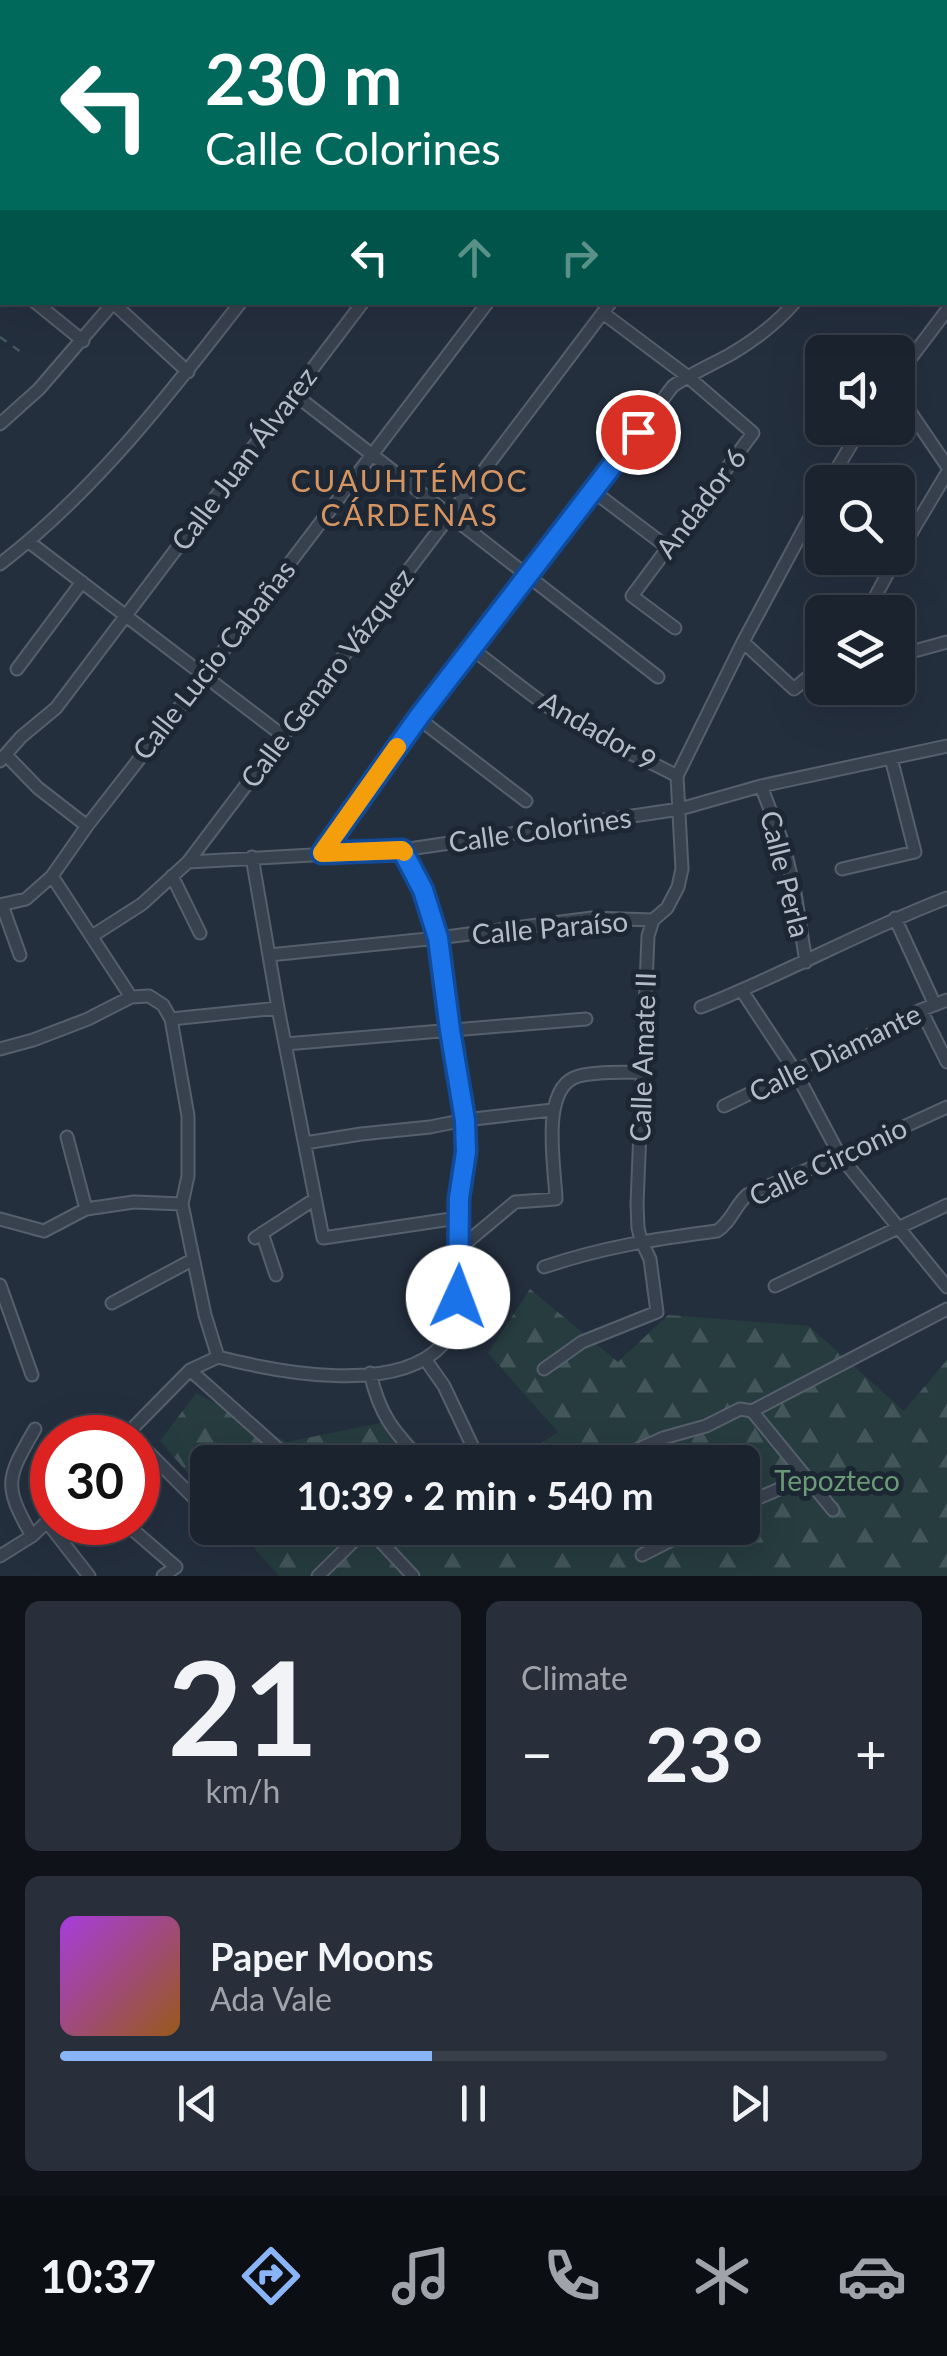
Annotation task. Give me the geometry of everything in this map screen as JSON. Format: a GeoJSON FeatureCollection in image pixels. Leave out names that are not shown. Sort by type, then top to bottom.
{"type":"FeatureCollection","features":[{"type":"Feature","properties":{"kind":"street"},"geometry":{"type":"LineString","coordinates":[[38,305],[83,341]]}},
{"type":"Feature","properties":{"kind":"street"},"geometry":{"type":"LineString","coordinates":[[3,417],[39,389],[111,305]]}},
{"type":"Feature","properties":{"kind":"street"},"geometry":{"type":"LineString","coordinates":[[115,305],[188,372]]}},
{"type":"Feature","properties":{"kind":"street"},"geometry":{"type":"LineString","coordinates":[[0,564],[29,542],[98,474],[188,372],[240,305]]}},
{"type":"Feature","properties":{"kind":"street","name":"Calle Juan Álvarez"},"geometry":{"type":"LineString","coordinates":[[3,758],[56,708],[361,305]]}},
{"type":"Feature","properties":{"kind":"street","name":"Calle Lucio Cabañas"},"geometry":{"type":"LineString","coordinates":[[52,876],[86,826],[486,305]]}},
{"type":"Feature","properties":{"kind":"street"},"geometry":{"type":"LineString","coordinates":[[322,853],[418,718],[673,386],[734,353],[793,305]]}},
{"type":"Feature","properties":{"kind":"street"},"geometry":{"type":"LineString","coordinates":[[607,308],[688,376]]}},
{"type":"Feature","properties":{"kind":"street","name":"Calle Genaro Vázquez"},"geometry":{"type":"LineString","coordinates":[[188,862],[607,308]]}},
{"type":"Feature","properties":{"kind":"street"},"geometry":{"type":"LineString","coordinates":[[915,352],[947,310]]}},
{"type":"Feature","properties":{"kind":"street","name":"Andador 6"},"geometry":{"type":"LineString","coordinates":[[676,628],[632,596],[754,433],[688,376]]}},
{"type":"Feature","properties":{"kind":"street"},"geometry":{"type":"LineString","coordinates":[[294,394],[658,677]]}},
{"type":"Feature","properties":{"kind":"street"},"geometry":{"type":"LineString","coordinates":[[915,420],[947,469],[915,525]]}},
{"type":"Feature","properties":{"kind":"street"},"geometry":{"type":"LineString","coordinates":[[594,492],[666,547]]}},
{"type":"Feature","properties":{"kind":"street"},"geometry":{"type":"LineString","coordinates":[[677,776],[805,527]]}},
{"type":"Feature","properties":{"kind":"street"},"geometry":{"type":"LineString","coordinates":[[29,542],[282,735]]}},
{"type":"Feature","properties":{"kind":"street"},"geometry":{"type":"LineString","coordinates":[[16,668],[82,582]]}},
{"type":"Feature","properties":{"kind":"street"},"geometry":{"type":"LineString","coordinates":[[743,642],[794,689],[805,680]]}},
{"type":"Feature","properties":{"kind":"street"},"geometry":{"type":"LineString","coordinates":[[915,651],[947,642]]}},
{"type":"Feature","properties":{"kind":"street","name":"Andador 9"},"geometry":{"type":"LineString","coordinates":[[472,648],[566,718],[677,776]]}},
{"type":"Feature","properties":{"kind":"street"},"geometry":{"type":"LineString","coordinates":[[418,718],[526,801]]}},
{"type":"Feature","properties":{"kind":"street","name":"Calle Colorines"},"geometry":{"type":"LineString","coordinates":[[188,862],[402,850],[680,809],[761,786],[947,746]]}},
{"type":"Feature","properties":{"kind":"street"},"geometry":{"type":"LineString","coordinates":[[3,758],[86,826]]}},
{"type":"Feature","properties":{"kind":"street"},"geometry":{"type":"LineString","coordinates":[[842,869],[916,852],[890,758]]}},
{"type":"Feature","properties":{"kind":"street","name":"Calle Amate II"},"geometry":{"type":"LineString","coordinates":[[544,1369],[582,1342],[658,1312],[637,1204],[648,936],[653,920],[667,908],[678,887],[682,870],[677,776]]}},
{"type":"Feature","properties":{"kind":"street","name":"Calle Perla"},"geometry":{"type":"LineString","coordinates":[[761,786],[784,846],[806,962]]}},
{"type":"Feature","properties":{"kind":"street"},"geometry":{"type":"LineString","coordinates":[[150,1415],[190,1370],[218,1357],[315,1375],[401,1370],[442,1345],[454,1326],[465,1120],[438,938],[423,890],[402,850]]}},
{"type":"Feature","properties":{"kind":"street"},"geometry":{"type":"LineString","coordinates":[[252,857],[324,1238],[458,1218]]}},
{"type":"Feature","properties":{"kind":"street"},"geometry":{"type":"LineString","coordinates":[[92,936],[142,904],[188,862]]}},
{"type":"Feature","properties":{"kind":"street"},"geometry":{"type":"LineString","coordinates":[[20,954],[1,905],[26,899],[52,876],[132,997]]}},
{"type":"Feature","properties":{"kind":"street"},"geometry":{"type":"LineString","coordinates":[[172,876],[200,932]]}},
{"type":"Feature","properties":{"kind":"street"},"geometry":{"type":"LineString","coordinates":[[701,1007],[947,898]]}},
{"type":"Feature","properties":{"kind":"street","name":"Calle Paraíso"},"geometry":{"type":"LineString","coordinates":[[269,955],[592,918],[653,920]]}},
{"type":"Feature","properties":{"kind":"street"},"geometry":{"type":"LineString","coordinates":[[895,918],[941,1002]]}},
{"type":"Feature","properties":{"kind":"street"},"geometry":{"type":"LineString","coordinates":[[742,991],[795,1072],[840,1156],[947,1287]]}},
{"type":"Feature","properties":{"kind":"street"},"geometry":{"type":"LineString","coordinates":[[0,1049],[88,1019],[132,997],[148,996],[163,1005],[171,1019],[188,1116],[188,1176],[182,1204],[204,1315],[218,1357]]}},
{"type":"Feature","properties":{"kind":"street","name":"Calle Diamante"},"geometry":{"type":"LineString","coordinates":[[724,1106],[941,1002]]}},
{"type":"Feature","properties":{"kind":"street"},"geometry":{"type":"LineString","coordinates":[[171,1019],[278,1008]]}},
{"type":"Feature","properties":{"kind":"street"},"geometry":{"type":"LineString","coordinates":[[921,1010],[947,1062]]}},
{"type":"Feature","properties":{"kind":"street"},"geometry":{"type":"LineString","coordinates":[[286,1044],[586,1019]]}},
{"type":"Feature","properties":{"kind":"street"},"geometry":{"type":"LineString","coordinates":[[460,1248],[515,1202],[556,1198],[552,1110],[558,1091],[576,1076],[643,1072]]}},
{"type":"Feature","properties":{"kind":"street","name":"Calle Circonio"},"geometry":{"type":"LineString","coordinates":[[544,1267],[641,1240],[717,1230],[747,1195],[947,1107]]}},
{"type":"Feature","properties":{"kind":"street"},"geometry":{"type":"LineString","coordinates":[[304,1143],[552,1110]]}},
{"type":"Feature","properties":{"kind":"street"},"geometry":{"type":"LineString","coordinates":[[68,1137],[86,1209]]}},
{"type":"Feature","properties":{"kind":"street"},"geometry":{"type":"LineString","coordinates":[[276,1275],[259,1235],[315,1199]]}},
{"type":"Feature","properties":{"kind":"street"},"geometry":{"type":"LineString","coordinates":[[0,1219],[44,1231],[86,1209],[134,1202],[182,1204]]}},
{"type":"Feature","properties":{"kind":"street"},"geometry":{"type":"LineString","coordinates":[[776,1286],[947,1205]]}},
{"type":"Feature","properties":{"kind":"street"},"geometry":{"type":"LineString","coordinates":[[112,1303],[192,1260]]}},
{"type":"Feature","properties":{"kind":"street"},"geometry":{"type":"LineString","coordinates":[[0,1285],[32,1375]]}},
{"type":"Feature","properties":{"kind":"street"},"geometry":{"type":"LineString","coordinates":[[648,1445],[706,1426],[740,1409],[752,1411],[947,1309]]}},
{"type":"Feature","properties":{"kind":"street"},"geometry":{"type":"LineString","coordinates":[[425,1358],[444,1386],[472,1445]]}},
{"type":"Feature","properties":{"kind":"street"},"geometry":{"type":"LineString","coordinates":[[190,1370],[274,1445]]}},
{"type":"Feature","properties":{"kind":"street"},"geometry":{"type":"LineString","coordinates":[[370,1373],[380,1410],[406,1445]]}},
{"type":"Feature","properties":{"kind":"street"},"geometry":{"type":"LineString","coordinates":[[752,1411],[833,1510]]}},
{"type":"Feature","properties":{"kind":"street"},"geometry":{"type":"LineString","coordinates":[[30,1437],[11,1477],[12,1502],[30,1533]]}},
{"type":"Feature","properties":{"kind":"street"},"geometry":{"type":"LineString","coordinates":[[160,1466],[190,1495]]}},
{"type":"Feature","properties":{"kind":"street"},"geometry":{"type":"LineString","coordinates":[[760,1497],[805,1478]]}},
{"type":"Feature","properties":{"kind":"street"},"geometry":{"type":"LineString","coordinates":[[0,1556],[30,1537]]}},
{"type":"Feature","properties":{"kind":"street"},"geometry":{"type":"LineString","coordinates":[[67,1545],[89,1576]]}},
{"type":"Feature","properties":{"kind":"street"},"geometry":{"type":"LineString","coordinates":[[151,1545],[176,1567],[163,1576]]}},
{"type":"Feature","properties":{"kind":"street"},"geometry":{"type":"LineString","coordinates":[[318,1576],[350,1545]]}},
{"type":"Feature","properties":{"kind":"street"},"geometry":{"type":"LineString","coordinates":[[383,1545],[413,1576]]}},
{"type":"Feature","properties":{"kind":"street"},"geometry":{"type":"LineString","coordinates":[[642,1555],[662,1545]]}},
{"type":"Feature","properties":{"kind":"path"},"geometry":{"type":"LineString","coordinates":[[0,337],[25,355]]}},
{"type":"Feature","properties":{"kind":"green space","name":"Tepozteco"},"geometry":{"type":"Polygon","coordinates":[[[530,1289],[618,1362],[668,1315],[809,1326],[904,1411],[947,1360],[947,1576],[279,1576],[251,1545],[760,1545],[760,1445],[538,1445],[558,1432],[488,1353],[530,1289]]]}},
{"type":"Feature","properties":{"kind":"green space"},"geometry":{"type":"Polygon","coordinates":[[[196,1393],[287,1442],[395,1420],[419,1445],[190,1445],[190,1475],[160,1441],[196,1393]]]}},
{"type":"Feature","properties":{"kind":"slow traffic"},"geometry":{"type":"LineString","coordinates":[[397,747],[322,853],[404,852]]}},
{"type":"Feature","properties":{"kind":"district","name":"CUAUHTÉMOC CÁRDENAS"},"geometry":{"type":"Point","coordinates":[410,499]}},
{"type":"Feature","properties":{"kind":"route"},"geometry":{"type":"LineString","coordinates":[[458,1297],[458,1218],[466,1152],[465,1120],[438,938],[423,890],[402,850],[322,853],[418,718],[638,432]]}}]}
